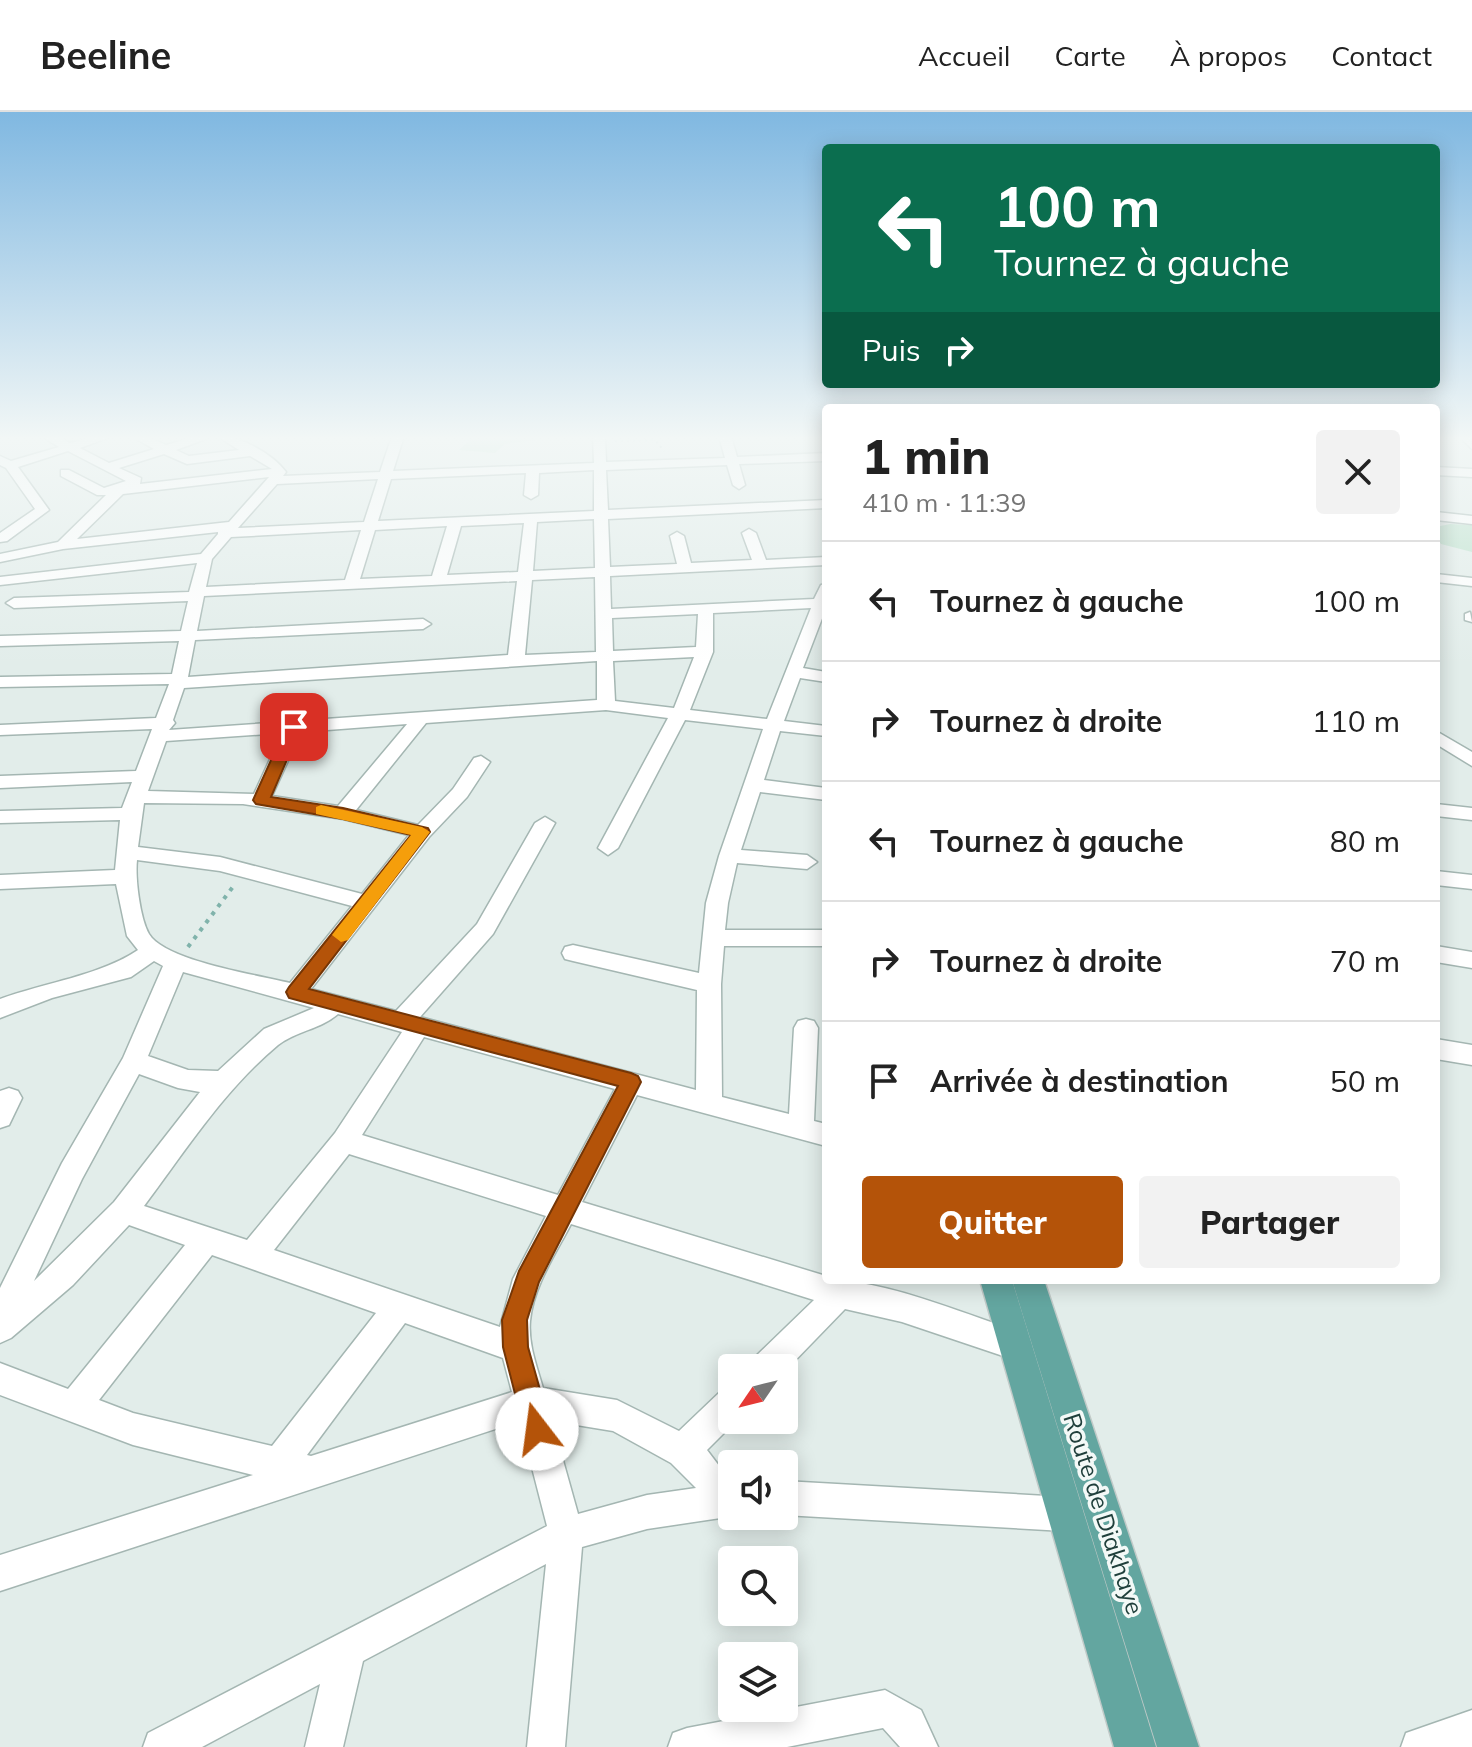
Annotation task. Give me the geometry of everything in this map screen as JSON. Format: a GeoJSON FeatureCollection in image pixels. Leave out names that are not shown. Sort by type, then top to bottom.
{"type":"FeatureCollection","features":[{"type":"Feature","properties":{"kind":"main road","name":"Route de Diakhaye"},"geometry":{"type":"LineString","coordinates":[[997,1284],[1135,1747]]}},
{"type":"Feature","properties":{"kind":"main road","name":"Route de Diakhaye"},"geometry":{"type":"LineString","coordinates":[[1029,1284],[1178,1747]]}},
{"type":"Feature","properties":{"kind":"street"},"geometry":{"type":"LineString","coordinates":[[39,512],[1,537],[2,557],[63,545],[227,530],[639,512]]}},
{"type":"Feature","properties":{"kind":"street"},"geometry":{"type":"LineString","coordinates":[[63,545],[96,512]]}},
{"type":"Feature","properties":{"kind":"street"},"geometry":{"type":"LineString","coordinates":[[243,512],[205,558],[179,681],[133,806],[125,877],[138,936],[164,956],[822,1134]]}},
{"type":"Feature","properties":{"kind":"street"},"geometry":{"type":"LineString","coordinates":[[351,585],[373,512]]}},
{"type":"Feature","properties":{"kind":"street"},"geometry":{"type":"LineString","coordinates":[[601,514],[606,705]]}},
{"type":"Feature","properties":{"kind":"street"},"geometry":{"type":"LineString","coordinates":[[1440,516],[1472,520]]}},
{"type":"Feature","properties":{"kind":"street"},"geometry":{"type":"LineString","coordinates":[[516,660],[531,518]]}},
{"type":"Feature","properties":{"kind":"street"},"geometry":{"type":"LineString","coordinates":[[438,580],[455,522]]}},
{"type":"Feature","properties":{"kind":"street"},"geometry":{"type":"LineString","coordinates":[[749,533],[760,564]]}},
{"type":"Feature","properties":{"kind":"street"},"geometry":{"type":"LineString","coordinates":[[677,536],[685,568]]}},
{"type":"Feature","properties":{"kind":"street"},"geometry":{"type":"LineString","coordinates":[[28,579],[35,550]]}},
{"type":"Feature","properties":{"kind":"street"},"geometry":{"type":"LineString","coordinates":[[4,584],[205,558]]}},
{"type":"Feature","properties":{"kind":"street"},"geometry":{"type":"LineString","coordinates":[[14,603],[822,561]]}},
{"type":"Feature","properties":{"kind":"street"},"geometry":{"type":"LineString","coordinates":[[1440,578],[1472,582]]}},
{"type":"Feature","properties":{"kind":"street"},"geometry":{"type":"LineString","coordinates":[[604,614],[705,608],[822,595]]}},
{"type":"Feature","properties":{"kind":"street"},"geometry":{"type":"LineString","coordinates":[[709,1103],[709,984],[717,903],[729,856],[773,726],[794,672],[818,628],[822,602]]}},
{"type":"Feature","properties":{"kind":"street"},"geometry":{"type":"LineString","coordinates":[[608,848],[651,764],[681,714],[683,701],[705,652],[708,626],[705,608]]}},
{"type":"Feature","properties":{"kind":"street"},"geometry":{"type":"LineString","coordinates":[[0,641],[187,636],[423,624]]}},
{"type":"Feature","properties":{"kind":"street"},"geometry":{"type":"LineString","coordinates":[[0,682],[179,681],[516,660],[705,652]]}},
{"type":"Feature","properties":{"kind":"street"},"geometry":{"type":"LineString","coordinates":[[794,672],[822,676]]}},
{"type":"Feature","properties":{"kind":"street"},"geometry":{"type":"LineString","coordinates":[[0,730],[294,727],[606,705],[822,731]]}},
{"type":"Feature","properties":{"kind":"street"},"geometry":{"type":"LineString","coordinates":[[343,813],[421,718]]}},
{"type":"Feature","properties":{"kind":"street"},"geometry":{"type":"LineString","coordinates":[[261,800],[294,727]]}},
{"type":"Feature","properties":{"kind":"street"},"geometry":{"type":"LineString","coordinates":[[1440,738],[1469,755]]}},
{"type":"Feature","properties":{"kind":"street"},"geometry":{"type":"LineString","coordinates":[[1440,750],[1469,755]]}},
{"type":"Feature","properties":{"kind":"street"},"geometry":{"type":"LineString","coordinates":[[296,992],[422,832],[460,793],[481,762]]}},
{"type":"Feature","properties":{"kind":"street"},"geometry":{"type":"LineString","coordinates":[[0,782],[142,776]]}},
{"type":"Feature","properties":{"kind":"street"},"geometry":{"type":"LineString","coordinates":[[754,785],[822,794]]}},
{"type":"Feature","properties":{"kind":"street"},"geometry":{"type":"LineString","coordinates":[[0,817],[209,796],[261,800],[343,813],[422,832]]}},
{"type":"Feature","properties":{"kind":"street"},"geometry":{"type":"LineString","coordinates":[[1440,810],[1472,814]]}},
{"type":"Feature","properties":{"kind":"street"},"geometry":{"type":"LineString","coordinates":[[252,1256],[344,1141],[411,1023],[485,929],[545,823]]}},
{"type":"Feature","properties":{"kind":"street"},"geometry":{"type":"LineString","coordinates":[[127,852],[184,857],[368,903]]}},
{"type":"Feature","properties":{"kind":"street"},"geometry":{"type":"LineString","coordinates":[[729,856],[807,862]]}},
{"type":"Feature","properties":{"kind":"street"},"geometry":{"type":"LineString","coordinates":[[0,882],[125,877]]}},
{"type":"Feature","properties":{"kind":"street"},"geometry":{"type":"LineString","coordinates":[[1440,878],[1472,882]]}},
{"type":"Feature","properties":{"kind":"street"},"geometry":{"type":"LineString","coordinates":[[714,938],[822,938]]}},
{"type":"Feature","properties":{"kind":"street"},"geometry":{"type":"LineString","coordinates":[[573,953],[709,984]]}},
{"type":"Feature","properties":{"kind":"street"},"geometry":{"type":"LineString","coordinates":[[1440,955],[1472,960]]}},
{"type":"Feature","properties":{"kind":"street"},"geometry":{"type":"LineString","coordinates":[[0,1009],[47,991],[123,971],[164,956]]}},
{"type":"Feature","properties":{"kind":"street"},"geometry":{"type":"LineString","coordinates":[[0,1320],[72,1171],[134,1061],[164,956]]}},
{"type":"Feature","properties":{"kind":"street"},"geometry":{"type":"LineString","coordinates":[[0,1328],[63,1275],[124,1211],[224,1080],[273,1036],[321,1015],[335,1003]]}},
{"type":"Feature","properties":{"kind":"street"},"geometry":{"type":"LineString","coordinates":[[801,1128],[806,1028]]}},
{"type":"Feature","properties":{"kind":"street"},"geometry":{"type":"LineString","coordinates":[[1440,1050],[1472,1055]]}},
{"type":"Feature","properties":{"kind":"street"},"geometry":{"type":"LineString","coordinates":[[134,1061],[185,1081],[203,1084],[224,1080]]}},
{"type":"Feature","properties":{"kind":"street"},"geometry":{"type":"LineString","coordinates":[[546,1747],[566,1534],[516,1347],[515,1320],[528,1279],[563,1207],[631,1082]]}},
{"type":"Feature","properties":{"kind":"street"},"geometry":{"type":"LineString","coordinates":[[344,1141],[840,1294],[902,1308],[1015,1345]]}},
{"type":"Feature","properties":{"kind":"street"},"geometry":{"type":"LineString","coordinates":[[124,1211],[516,1347]]}},
{"type":"Feature","properties":{"kind":"street"},"geometry":{"type":"LineString","coordinates":[[75,1406],[206,1240]]}},
{"type":"Feature","properties":{"kind":"street"},"geometry":{"type":"LineString","coordinates":[[780,1354],[840,1294]]}},
{"type":"Feature","properties":{"kind":"street"},"geometry":{"type":"LineString","coordinates":[[295,1468],[399,1307]]}},
{"type":"Feature","properties":{"kind":"street"},"geometry":{"type":"LineString","coordinates":[[0,1379],[133,1429],[295,1468]]}},
{"type":"Feature","properties":{"kind":"street"},"geometry":{"type":"LineString","coordinates":[[0,1573],[295,1468],[530,1402],[617,1416],[683,1451],[718,1488]]}},
{"type":"Feature","properties":{"kind":"street"},"geometry":{"type":"LineString","coordinates":[[683,1451],[718,1416]]}},
{"type":"Feature","properties":{"kind":"street"},"geometry":{"type":"LineString","coordinates":[[798,1499],[1064,1514]]}},
{"type":"Feature","properties":{"kind":"street"},"geometry":{"type":"LineString","coordinates":[[162,1747],[346,1653],[463,1585],[566,1534],[647,1512],[718,1502]]}},
{"type":"Feature","properties":{"kind":"street"},"geometry":{"type":"LineString","coordinates":[[324,1747],[346,1653]]}},
{"type":"Feature","properties":{"kind":"street"},"geometry":{"type":"LineString","coordinates":[[687,1747],[885,1709],[903,1717],[916,1734],[919,1747]]}},
{"type":"Feature","properties":{"kind":"street"},"geometry":{"type":"LineString","coordinates":[[1420,1747],[1472,1729]]}},
{"type":"Feature","properties":{"kind":"path"},"geometry":{"type":"LineString","coordinates":[[164,956],[244,872]]}},
{"type":"Feature","properties":{"kind":"green space"},"geometry":{"type":"Polygon","coordinates":[[[1472,525],[1472,552],[1441,544],[1440,526],[1472,525]]]}},
{"type":"Feature","properties":{"kind":"slow traffic"},"geometry":{"type":"LineString","coordinates":[[321,810],[422,832],[341,935]]}},
{"type":"Feature","properties":{"kind":"route"},"geometry":{"type":"LineString","coordinates":[[294,727],[261,800],[343,813],[422,832],[296,992],[631,1082],[563,1207],[528,1279],[515,1320],[516,1347],[537,1429]]}}]}
